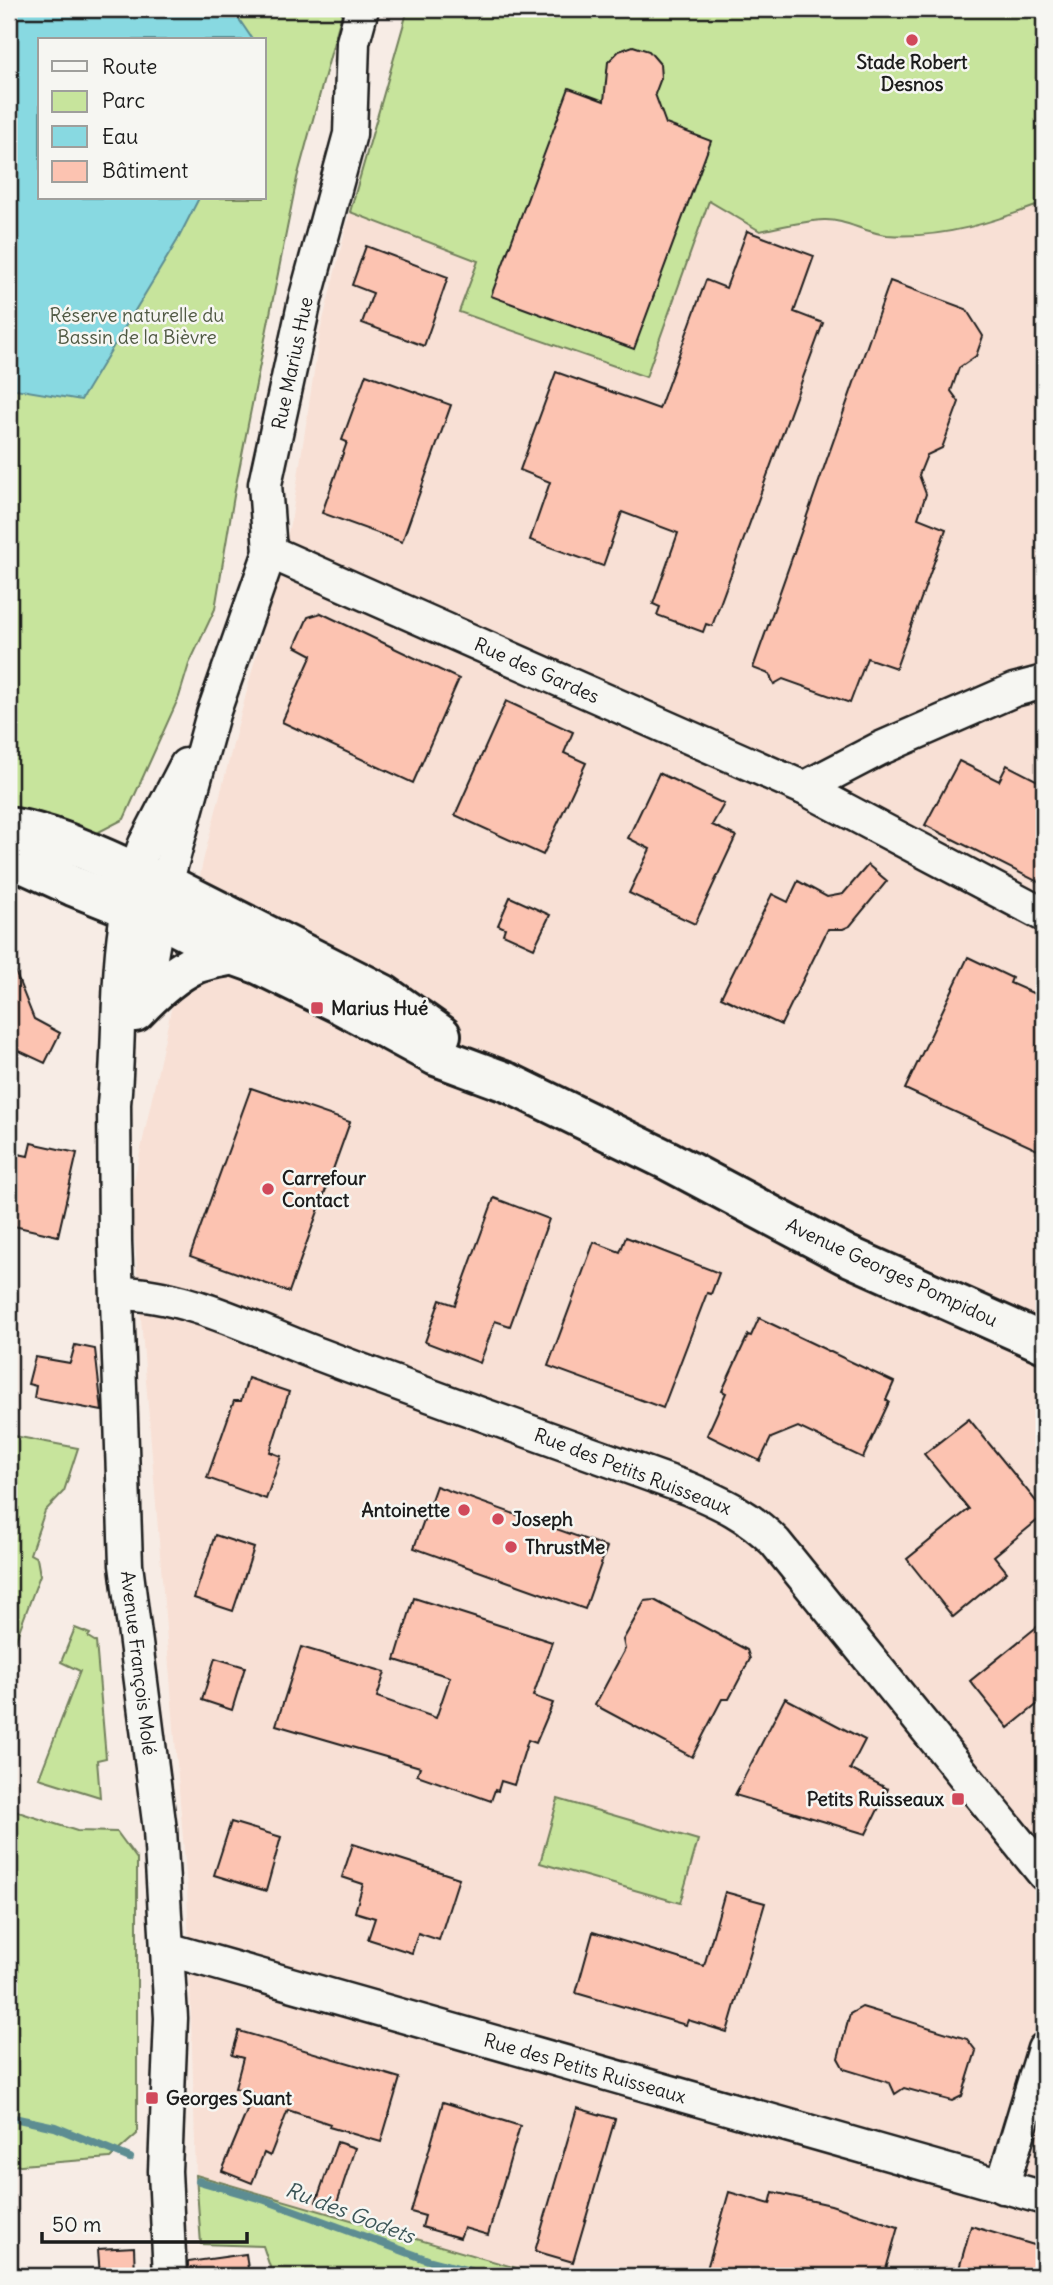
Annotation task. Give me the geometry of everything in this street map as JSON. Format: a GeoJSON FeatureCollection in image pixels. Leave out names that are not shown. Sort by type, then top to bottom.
{"type":"FeatureCollection","features":[{"type":"Feature","properties":{"kind":"main road"},"geometry":{"type":"LineString","coordinates":[[9,827],[88,850],[147,895]]}},
{"type":"Feature","properties":{"kind":"main road"},"geometry":{"type":"LineString","coordinates":[[9,857],[147,895]]}},
{"type":"Feature","properties":{"kind":"main road","name":"Avenue Georges Pompidou"},"geometry":{"type":"LineString","coordinates":[[147,895],[233,955],[258,964],[342,1005],[436,1056],[509,1083],[667,1160],[846,1255],[1044,1343]]}},
{"type":"Feature","properties":{"kind":"main road","name":"Avenue Georges Pompidou"},"geometry":{"type":"LineString","coordinates":[[147,895],[383,994],[509,1083]]}},
{"type":"Feature","properties":{"kind":"main road"},"geometry":{"type":"LineString","coordinates":[[135,1012],[170,980],[196,964],[233,955]]}},
{"type":"Feature","properties":{"kind":"main road","name":"Avenue Georges Pompidou"},"geometry":{"type":"LineString","coordinates":[[667,1160],[827,1226],[1044,1324]]}},
{"type":"Feature","properties":{"kind":"street","name":"Rue Marius Hue"},"geometry":{"type":"LineString","coordinates":[[147,895],[270,552],[265,484],[305,300],[350,134],[353,42],[362,9]]}},
{"type":"Feature","properties":{"kind":"street","name":"Rue des Gardes"},"geometry":{"type":"LineString","coordinates":[[270,552],[804,788],[1044,915]]}},
{"type":"Feature","properties":{"kind":"street"},"geometry":{"type":"LineString","coordinates":[[804,788],[879,749],[1014,690],[1044,682]]}},
{"type":"Feature","properties":{"kind":"street","name":"Avenue François Molé"},"geometry":{"type":"LineString","coordinates":[[119,1049],[135,1012],[151,957],[147,895]]}},
{"type":"Feature","properties":{"kind":"street","name":"Avenue François Molé"},"geometry":{"type":"LineString","coordinates":[[147,895],[121,951],[119,1049],[114,1104],[115,1241],[126,1565],[160,1830],[171,2018],[165,2171],[170,2276]]}},
{"type":"Feature","properties":{"kind":"street","name":"Rue des Petits Ruisseaux"},"geometry":{"type":"LineString","coordinates":[[118,1293],[135,1293],[191,1305],[321,1356],[687,1488],[736,1510],[758,1524],[775,1542],[1044,1874]]}},
{"type":"Feature","properties":{"kind":"street","name":"Rue des Petits Ruisseaux"},"geometry":{"type":"LineString","coordinates":[[167,1949],[1044,2198]]}},
{"type":"Feature","properties":{"kind":"street"},"geometry":{"type":"LineString","coordinates":[[1002,2187],[1044,2049]]}},
{"type":"Feature","properties":{"kind":"shaded area"},"geometry":{"type":"Polygon","coordinates":[[[709,200],[759,231],[825,220],[885,235],[919,235],[992,222],[1044,203],[1044,2276],[544,2276],[196,2175],[187,1888],[131,1195],[204,857],[292,516],[320,332],[350,212],[478,261],[459,311],[709,200]]]}},
{"type":"Feature","properties":{"kind":"green space","name":"Réserve naturelle du Bassin de la Bièvre"},"geometry":{"type":"Polygon","coordinates":[[[9,9],[343,9],[297,178],[235,490],[215,609],[124,819],[93,835],[9,818],[9,9]]]}},
{"type":"Feature","properties":{"kind":"green space"},"geometry":{"type":"Polygon","coordinates":[[[408,9],[1044,9],[1044,203],[967,228],[908,236],[879,234],[832,220],[760,231],[709,201],[646,377],[459,312],[478,261],[350,212],[408,9]]]}},
{"type":"Feature","properties":{"kind":"green space"},"geometry":{"type":"Polygon","coordinates":[[[9,1435],[78,1448],[64,1491],[45,1511],[30,1554],[37,1558],[40,1575],[9,1658],[9,1435]]]}},
{"type":"Feature","properties":{"kind":"green space"},"geometry":{"type":"Polygon","coordinates":[[[75,1628],[90,1634],[88,1637],[96,1642],[106,1758],[97,1760],[100,1797],[39,1778],[80,1671],[61,1662],[75,1628]]]}},
{"type":"Feature","properties":{"kind":"green space"},"geometry":{"type":"Polygon","coordinates":[[[558,1799],[698,1840],[680,1903],[540,1863],[558,1799]]]}},
{"type":"Feature","properties":{"kind":"green space"},"geometry":{"type":"Polygon","coordinates":[[[9,1809],[77,1831],[117,1832],[137,1859],[137,2134],[110,2158],[9,2166],[9,1809]]]}},
{"type":"Feature","properties":{"kind":"green space"},"geometry":{"type":"Polygon","coordinates":[[[196,2175],[544,2276],[282,2276],[272,2273],[263,2246],[201,2244],[196,2175]]]}},
{"type":"Feature","properties":{"kind":"water"},"geometry":{"type":"Polygon","coordinates":[[[9,9],[232,9],[252,38],[38,38],[38,200],[198,200],[177,241],[81,400],[9,388],[9,9]]]}},
{"type":"Feature","properties":{"kind":"building"},"geometry":{"type":"Polygon","coordinates":[[[633,46],[649,51],[660,64],[661,78],[655,94],[666,124],[711,141],[634,349],[491,296],[569,88],[604,101],[608,62],[619,51],[633,46]]]}},
{"type":"Feature","properties":{"kind":"building"},"geometry":{"type":"Polygon","coordinates":[[[747,231],[814,256],[794,312],[823,323],[712,626],[706,624],[703,632],[657,615],[660,607],[653,604],[678,533],[622,512],[603,566],[530,540],[550,482],[520,470],[556,372],[659,409],[706,280],[726,288],[747,231]]]}},
{"type":"Feature","properties":{"kind":"building"},"geometry":{"type":"Polygon","coordinates":[[[366,246],[448,277],[424,346],[362,323],[373,293],[352,285],[366,246]]]}},
{"type":"Feature","properties":{"kind":"building"},"geometry":{"type":"Polygon","coordinates":[[[890,281],[966,309],[983,336],[976,356],[959,368],[951,391],[959,402],[942,448],[927,455],[919,475],[926,494],[918,518],[946,529],[896,668],[867,658],[850,703],[783,679],[774,684],[769,674],[753,668],[890,281]]]}},
{"type":"Feature","properties":{"kind":"building"},"geometry":{"type":"Polygon","coordinates":[[[366,374],[451,405],[402,542],[322,513],[347,442],[342,440],[366,374]]]}},
{"type":"Feature","properties":{"kind":"building"},"geometry":{"type":"Polygon","coordinates":[[[321,613],[459,679],[413,783],[282,722],[312,655],[295,646],[308,617],[321,613]]]}},
{"type":"Feature","properties":{"kind":"building"},"geometry":{"type":"Polygon","coordinates":[[[506,701],[573,732],[564,753],[586,763],[543,855],[455,815],[506,701]]]}},
{"type":"Feature","properties":{"kind":"building"},"geometry":{"type":"Polygon","coordinates":[[[959,761],[999,781],[1007,765],[1044,784],[1044,885],[925,825],[959,761]]]}},
{"type":"Feature","properties":{"kind":"building"},"geometry":{"type":"Polygon","coordinates":[[[659,773],[724,804],[712,825],[736,836],[695,924],[629,893],[650,849],[628,838],[659,773]]]}},
{"type":"Feature","properties":{"kind":"building"},"geometry":{"type":"Polygon","coordinates":[[[868,865],[887,881],[850,926],[828,929],[781,1025],[721,997],[772,894],[788,902],[798,881],[827,897],[843,894],[868,865]]]}},
{"type":"Feature","properties":{"kind":"building"},"geometry":{"type":"Polygon","coordinates":[[[510,897],[550,915],[534,948],[503,934],[505,928],[498,925],[510,897]]]}},
{"type":"Feature","properties":{"kind":"building"},"geometry":{"type":"Polygon","coordinates":[[[968,957],[1012,978],[1010,983],[1044,998],[1044,1153],[905,1089],[968,957]]]}},
{"type":"Feature","properties":{"kind":"building"},"geometry":{"type":"Polygon","coordinates":[[[9,959],[34,1019],[60,1033],[45,1063],[15,1049],[16,1046],[9,1043],[9,959]]]}},
{"type":"Feature","properties":{"kind":"building"},"geometry":{"type":"Polygon","coordinates":[[[251,1088],[350,1122],[289,1292],[190,1256],[251,1088]]]}},
{"type":"Feature","properties":{"kind":"building"},"geometry":{"type":"Polygon","coordinates":[[[31,1143],[77,1153],[58,1236],[9,1225],[9,1152],[28,1156],[31,1143]]]}},
{"type":"Feature","properties":{"kind":"building"},"geometry":{"type":"Polygon","coordinates":[[[494,1198],[549,1219],[510,1326],[495,1321],[480,1363],[425,1342],[440,1300],[455,1305],[494,1198]]]}},
{"type":"Feature","properties":{"kind":"building"},"geometry":{"type":"Polygon","coordinates":[[[626,1237],[719,1273],[711,1294],[707,1293],[663,1408],[548,1366],[594,1242],[620,1252],[626,1237]]]}},
{"type":"Feature","properties":{"kind":"building"},"geometry":{"type":"Polygon","coordinates":[[[759,1318],[894,1382],[886,1400],[889,1402],[863,1458],[798,1427],[771,1438],[760,1461],[707,1435],[726,1393],[722,1391],[748,1335],[751,1336],[759,1318]]]}},
{"type":"Feature","properties":{"kind":"building"},"geometry":{"type":"Polygon","coordinates":[[[75,1345],[95,1349],[102,1411],[34,1398],[36,1386],[28,1384],[35,1357],[70,1363],[75,1345]]]}},
{"type":"Feature","properties":{"kind":"building"},"geometry":{"type":"Polygon","coordinates":[[[248,1378],[289,1392],[270,1452],[281,1456],[266,1499],[207,1478],[234,1401],[241,1401],[248,1378]]]}},
{"type":"Feature","properties":{"kind":"building"},"geometry":{"type":"Polygon","coordinates":[[[969,1419],[1044,1511],[1044,1515],[994,1556],[1007,1572],[953,1617],[907,1559],[969,1509],[924,1454],[969,1419]]]}},
{"type":"Feature","properties":{"kind":"building","name":"ThrustMe"},"geometry":{"type":"Polygon","coordinates":[[[436,1486],[607,1547],[585,1609],[414,1548],[436,1486]]]}},
{"type":"Feature","properties":{"kind":"building"},"geometry":{"type":"Polygon","coordinates":[[[215,1535],[254,1548],[233,1611],[194,1598],[215,1535]]]}},
{"type":"Feature","properties":{"kind":"building"},"geometry":{"type":"Polygon","coordinates":[[[414,1598],[552,1642],[533,1696],[553,1703],[536,1743],[528,1740],[514,1785],[501,1781],[491,1801],[417,1775],[420,1767],[276,1725],[301,1647],[385,1672],[377,1697],[436,1718],[450,1677],[395,1660],[414,1598]]]}},
{"type":"Feature","properties":{"kind":"building"},"geometry":{"type":"Polygon","coordinates":[[[654,1600],[747,1650],[750,1659],[729,1699],[722,1699],[692,1757],[595,1705],[625,1649],[623,1640],[645,1601],[654,1600]]]}},
{"type":"Feature","properties":{"kind":"building"},"geometry":{"type":"Polygon","coordinates":[[[1044,1621],[1044,1699],[1008,1728],[970,1681],[1044,1621]]]}},
{"type":"Feature","properties":{"kind":"building"},"geometry":{"type":"Polygon","coordinates":[[[215,1658],[245,1667],[232,1710],[202,1700],[215,1658]]]}},
{"type":"Feature","properties":{"kind":"building"},"geometry":{"type":"Polygon","coordinates":[[[785,1698],[865,1740],[850,1769],[888,1789],[866,1834],[735,1795],[785,1698]]]}},
{"type":"Feature","properties":{"kind":"building"},"geometry":{"type":"Polygon","coordinates":[[[231,1822],[281,1837],[266,1891],[214,1875],[231,1822]]]}},
{"type":"Feature","properties":{"kind":"building"},"geometry":{"type":"Polygon","coordinates":[[[353,1844],[459,1878],[439,1940],[418,1933],[412,1953],[368,1939],[375,1918],[355,1912],[363,1884],[342,1877],[353,1844]]]}},
{"type":"Feature","properties":{"kind":"building"},"geometry":{"type":"Polygon","coordinates":[[[725,1892],[765,1903],[727,2032],[688,2020],[686,2025],[576,1993],[593,1932],[704,1966],[725,1892]]]}},
{"type":"Feature","properties":{"kind":"building"},"geometry":{"type":"Polygon","coordinates":[[[862,2007],[967,2039],[976,2051],[962,2096],[952,2101],[904,2088],[895,2094],[890,2083],[844,2069],[838,2058],[850,2014],[862,2007]]]}},
{"type":"Feature","properties":{"kind":"building"},"geometry":{"type":"Polygon","coordinates":[[[239,2031],[400,2078],[381,2142],[329,2127],[330,2124],[288,2110],[270,2156],[264,2153],[252,2183],[222,2171],[254,2094],[235,2088],[243,2058],[232,2055],[239,2031]]]}},
{"type":"Feature","properties":{"kind":"building"},"geometry":{"type":"Polygon","coordinates":[[[443,2102],[520,2126],[488,2235],[464,2228],[460,2238],[422,2227],[425,2216],[411,2212],[443,2102]]]}},
{"type":"Feature","properties":{"kind":"building"},"geometry":{"type":"Polygon","coordinates":[[[577,2108],[615,2119],[573,2262],[535,2251],[577,2108]]]}},
{"type":"Feature","properties":{"kind":"building"},"geometry":{"type":"Polygon","coordinates":[[[337,2142],[355,2148],[335,2209],[316,2202],[337,2142]]]}},
{"type":"Feature","properties":{"kind":"building"},"geometry":{"type":"Polygon","coordinates":[[[729,2192],[770,2204],[773,2192],[831,2205],[898,2227],[884,2276],[705,2276],[729,2192]]]}},
{"type":"Feature","properties":{"kind":"building"},"geometry":{"type":"Polygon","coordinates":[[[971,2226],[1044,2248],[1036,2276],[957,2276],[971,2226]]]}},
{"type":"Feature","properties":{"kind":"building"},"geometry":{"type":"Polygon","coordinates":[[[134,2247],[135,2276],[100,2276],[98,2249],[134,2247]]]}},
{"type":"Feature","properties":{"kind":"building"},"geometry":{"type":"Polygon","coordinates":[[[246,2254],[249,2276],[188,2276],[188,2262],[246,2254]]]}},
{"type":"Feature","properties":{"kind":"waterway","name":"Ru des Godets"},"geometry":{"type":"LineString","coordinates":[[9,2117],[55,2127],[130,2158]]}},
{"type":"Feature","properties":{"kind":"waterway","name":"Ru des Godets"},"geometry":{"type":"LineString","coordinates":[[199,2181],[265,2200],[428,2260],[489,2276]]}},
{"type":"Feature","properties":{"kind":"place","name":"Stade Robert Desnos"},"geometry":{"type":"Point","coordinates":[912,40]}},
{"type":"Feature","properties":{"kind":"place","name":"Marius Hué"},"geometry":{"type":"Point","coordinates":[317,1008]}},
{"type":"Feature","properties":{"kind":"place","name":"Carrefour Contact"},"geometry":{"type":"Point","coordinates":[268,1189]}},
{"type":"Feature","properties":{"kind":"place","name":"Antoinette"},"geometry":{"type":"Point","coordinates":[464,1510]}},
{"type":"Feature","properties":{"kind":"place","name":"Joseph"},"geometry":{"type":"Point","coordinates":[498,1519]}},
{"type":"Feature","properties":{"kind":"place","name":"ThrustMe"},"geometry":{"type":"Point","coordinates":[511,1547]}},
{"type":"Feature","properties":{"kind":"place","name":"Petits Ruisseaux"},"geometry":{"type":"Point","coordinates":[958,1799]}},
{"type":"Feature","properties":{"kind":"place","name":"Georges Suant"},"geometry":{"type":"Point","coordinates":[152,2098]}}]}
